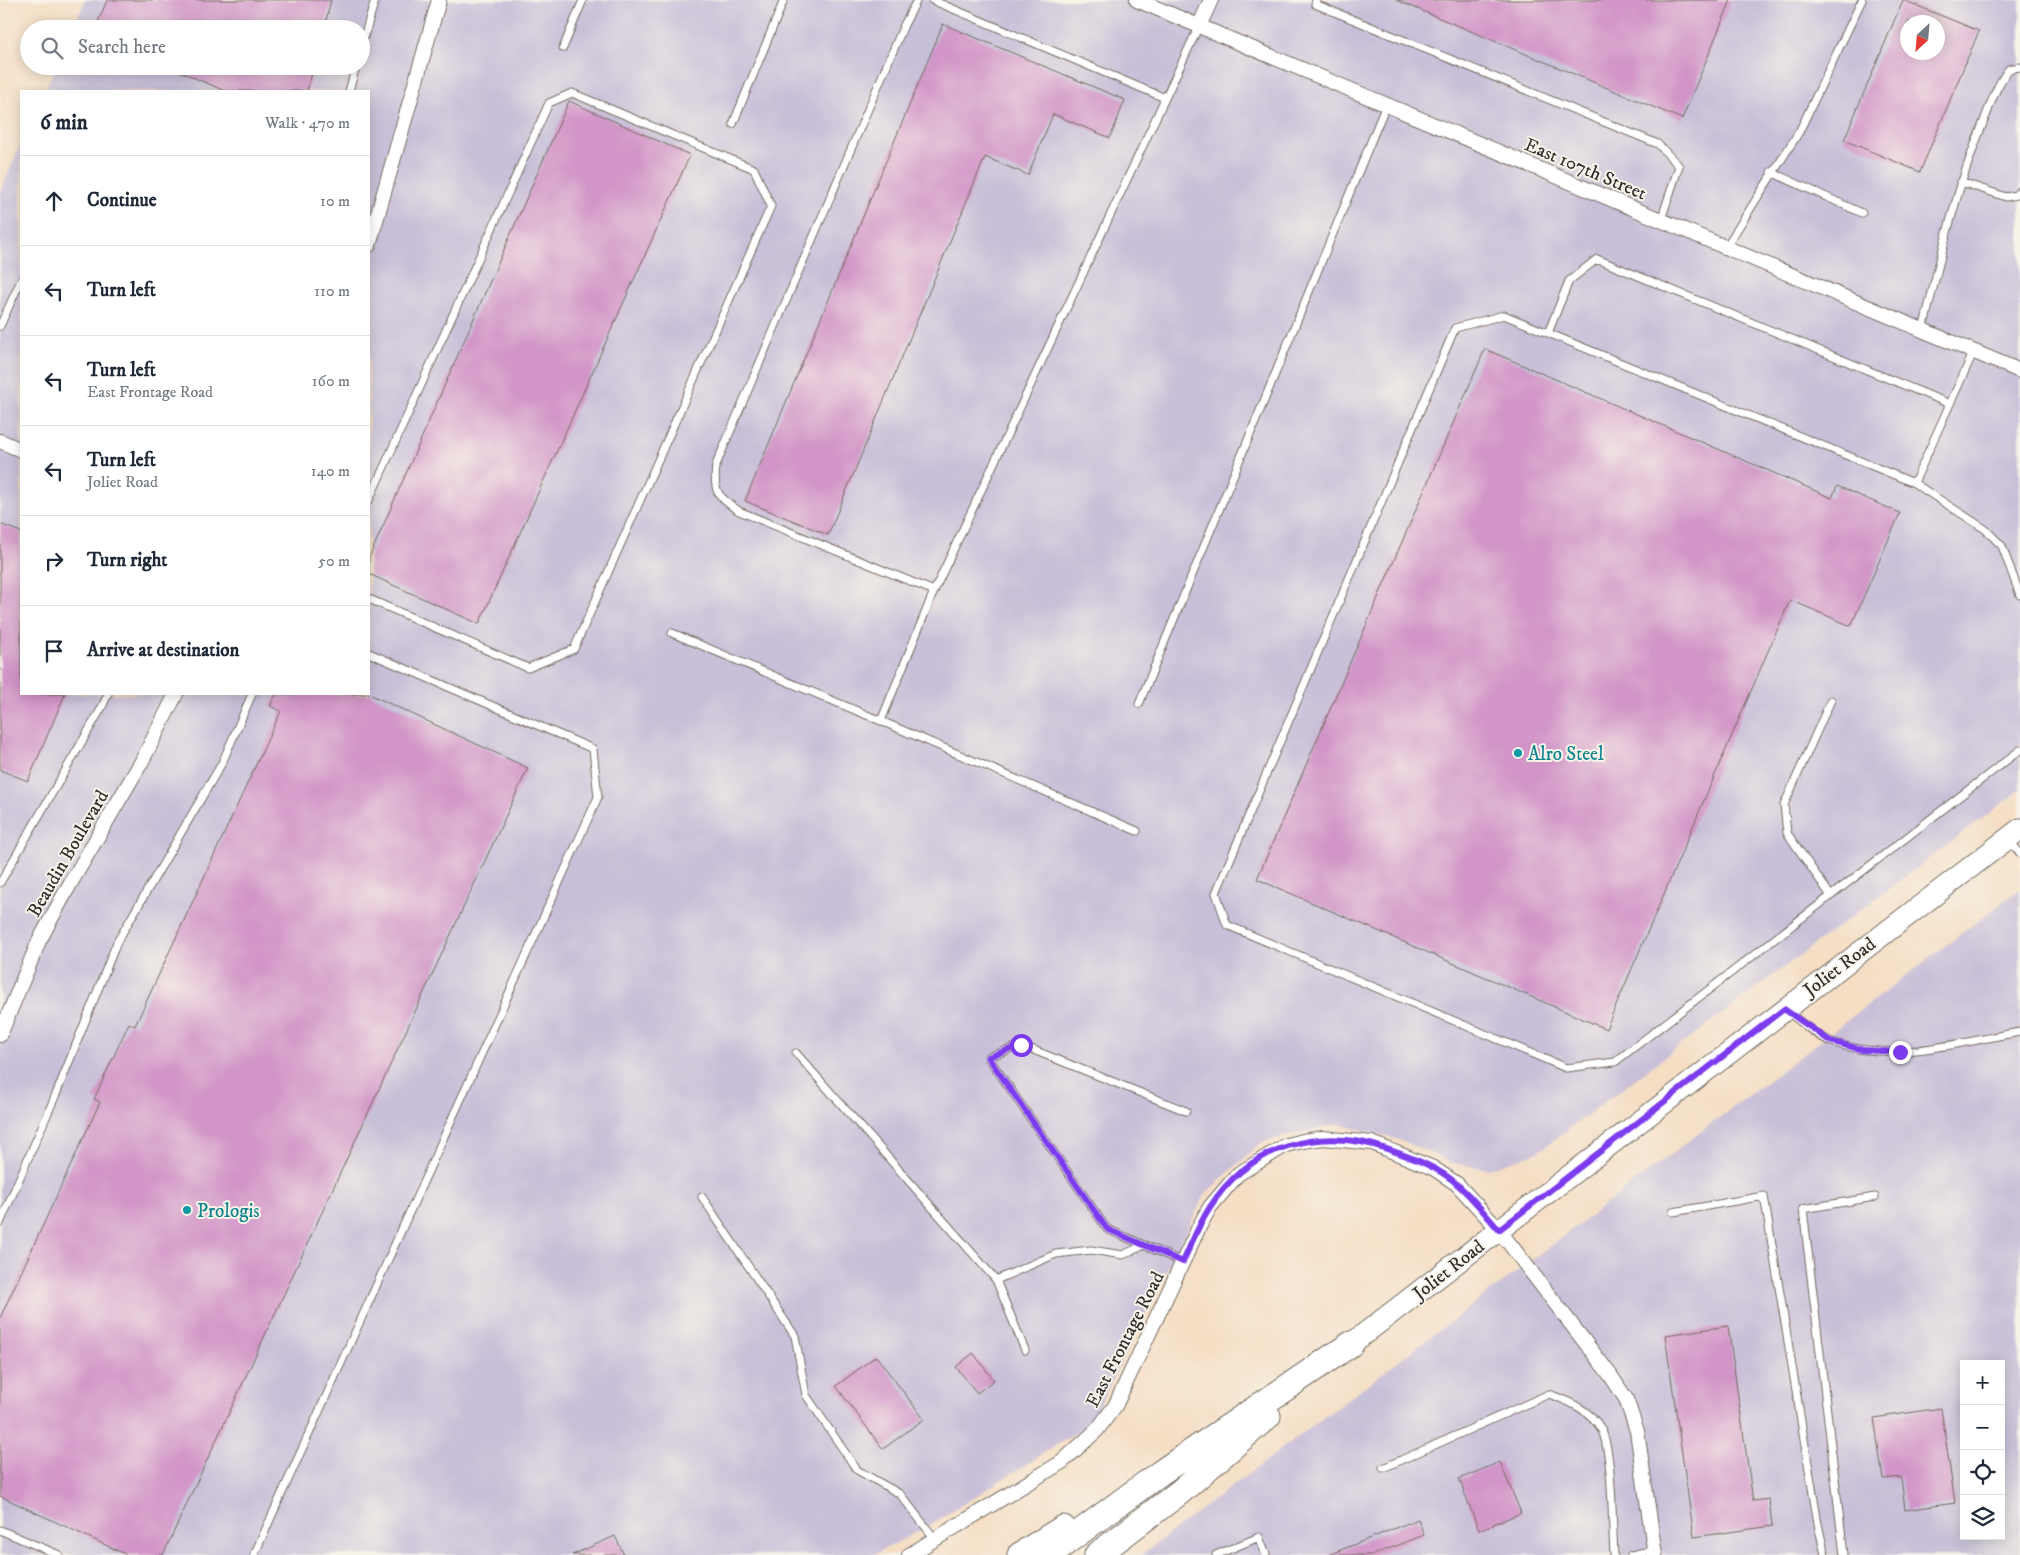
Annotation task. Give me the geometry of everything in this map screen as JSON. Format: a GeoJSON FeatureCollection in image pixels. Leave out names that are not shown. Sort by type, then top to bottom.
{"type":"FeatureCollection","features":[{"type":"Feature","properties":{"kind":"highway"},"geometry":{"type":"LineString","coordinates":[[1049,1555],[1160,1473],[1351,1344]]}},
{"type":"Feature","properties":{"kind":"highway"},"geometry":{"type":"LineString","coordinates":[[1097,1555],[1180,1492],[1351,1344]]}},
{"type":"Feature","properties":{"kind":"highway"},"geometry":{"type":"LineString","coordinates":[[1020,1555],[1277,1394]]}},
{"type":"Feature","properties":{"kind":"main road","name":"Joliet Road"},"geometry":{"type":"LineString","coordinates":[[1351,1344],[1784,1009],[2016,840]]}},
{"type":"Feature","properties":{"kind":"street"},"geometry":{"type":"LineString","coordinates":[[370,242],[440,0]]}},
{"type":"Feature","properties":{"kind":"street","name":"East 107th Street"},"geometry":{"type":"LineString","coordinates":[[1137,0],[2020,371]]}},
{"type":"Feature","properties":{"kind":"street"},"geometry":{"type":"LineString","coordinates":[[1199,26],[1211,0]]}},
{"type":"Feature","properties":{"kind":"street"},"geometry":{"type":"LineString","coordinates":[[0,441],[20,450]]}},
{"type":"Feature","properties":{"kind":"street","name":"Beaudin Boulevard"},"geometry":{"type":"LineString","coordinates":[[0,1035],[39,941],[142,761],[175,695]]}},
{"type":"Feature","properties":{"kind":"street","name":"East Frontage Road"},"geometry":{"type":"LineString","coordinates":[[909,1555],[1062,1462],[1097,1430],[1115,1406],[1128,1381],[1210,1207],[1238,1174],[1286,1145],[1323,1138],[1372,1143],[1433,1168],[1457,1184],[1499,1230],[1587,1342],[1626,1399],[1637,1431],[1655,1552]]}},
{"type":"Feature","properties":{"kind":"lane"},"geometry":{"type":"LineString","coordinates":[[369,20],[375,0]]}},
{"type":"Feature","properties":{"kind":"lane"},"geometry":{"type":"LineString","coordinates":[[563,48],[583,0]]}},
{"type":"Feature","properties":{"kind":"lane"},"geometry":{"type":"LineString","coordinates":[[733,124],[784,0]]}},
{"type":"Feature","properties":{"kind":"lane"},"geometry":{"type":"LineString","coordinates":[[917,0],[904,26],[716,465],[714,483],[719,497],[739,510],[934,591]]}},
{"type":"Feature","properties":{"kind":"lane"},"geometry":{"type":"LineString","coordinates":[[932,0],[1165,98]]}},
{"type":"Feature","properties":{"kind":"lane"},"geometry":{"type":"LineString","coordinates":[[1316,0],[1315,4],[1658,144],[1679,166],[1661,220]]}},
{"type":"Feature","properties":{"kind":"lane"},"geometry":{"type":"LineString","coordinates":[[1726,247],[1799,132],[1862,0]]}},
{"type":"Feature","properties":{"kind":"lane"},"geometry":{"type":"LineString","coordinates":[[881,721],[934,591],[1199,26]]}},
{"type":"Feature","properties":{"kind":"lane"},"geometry":{"type":"LineString","coordinates":[[1923,330],[1961,182],[2001,78],[2008,69],[2020,67]]}},
{"type":"Feature","properties":{"kind":"lane"},"geometry":{"type":"LineString","coordinates":[[349,90],[353,75]]}},
{"type":"Feature","properties":{"kind":"lane"},"geometry":{"type":"LineString","coordinates":[[370,498],[550,103],[572,93],[754,169],[771,206],[574,649],[528,668],[370,599]]}},
{"type":"Feature","properties":{"kind":"lane"},"geometry":{"type":"LineString","coordinates":[[1139,704],[1386,105]]}},
{"type":"Feature","properties":{"kind":"lane"},"geometry":{"type":"LineString","coordinates":[[1772,172],[1862,213]]}},
{"type":"Feature","properties":{"kind":"lane"},"geometry":{"type":"LineString","coordinates":[[1961,182],[2006,197],[2016,195],[2020,190]]}},
{"type":"Feature","properties":{"kind":"lane"},"geometry":{"type":"LineString","coordinates":[[1548,333],[1569,281],[1597,259],[1950,404]]}},
{"type":"Feature","properties":{"kind":"lane"},"geometry":{"type":"LineString","coordinates":[[0,326],[20,282]]}},
{"type":"Feature","properties":{"kind":"lane"},"geometry":{"type":"LineString","coordinates":[[2020,595],[2002,546],[1985,530],[1914,483],[1504,315],[1455,328],[1216,892],[1227,924],[1566,1068],[1615,1062],[2020,750]]}},
{"type":"Feature","properties":{"kind":"lane"},"geometry":{"type":"LineString","coordinates":[[1914,483],[1974,351]]}},
{"type":"Feature","properties":{"kind":"lane"},"geometry":{"type":"LineString","coordinates":[[672,633],[1137,830]]}},
{"type":"Feature","properties":{"kind":"lane"},"geometry":{"type":"LineString","coordinates":[[254,1555],[598,797],[594,750],[370,653]]}},
{"type":"Feature","properties":{"kind":"lane"},"geometry":{"type":"LineString","coordinates":[[0,883],[102,710],[108,695]]}},
{"type":"Feature","properties":{"kind":"lane"},"geometry":{"type":"LineString","coordinates":[[0,1223],[57,1092],[117,942],[222,763],[252,695]]}},
{"type":"Feature","properties":{"kind":"lane"},"geometry":{"type":"LineString","coordinates":[[1831,700],[1784,805],[1787,833],[1831,896]]}},
{"type":"Feature","properties":{"kind":"lane"},"geometry":{"type":"LineString","coordinates":[[1784,1009],[1830,1041],[1863,1050],[1900,1052],[2020,1032]]}},
{"type":"Feature","properties":{"kind":"lane"},"geometry":{"type":"LineString","coordinates":[[1183,1262],[1107,1229],[988,1057],[1021,1045],[1186,1111]]}},
{"type":"Feature","properties":{"kind":"lane"},"geometry":{"type":"LineString","coordinates":[[796,1053],[996,1280],[1025,1350]]}},
{"type":"Feature","properties":{"kind":"lane"},"geometry":{"type":"LineString","coordinates":[[1673,1212],[1764,1196],[1818,1524],[1825,1555]]}},
{"type":"Feature","properties":{"kind":"lane"},"geometry":{"type":"LineString","coordinates":[[702,1197],[795,1336],[806,1395],[857,1470],[900,1494],[935,1539]]}},
{"type":"Feature","properties":{"kind":"lane"},"geometry":{"type":"LineString","coordinates":[[1844,1555],[1803,1209],[1875,1197]]}},
{"type":"Feature","properties":{"kind":"lane"},"geometry":{"type":"LineString","coordinates":[[996,1280],[1056,1254],[1091,1250],[1124,1255],[1144,1245]]}},
{"type":"Feature","properties":{"kind":"lane"},"geometry":{"type":"LineString","coordinates":[[1383,1468],[1549,1394],[1576,1403],[1601,1429],[1607,1448],[1614,1555]]}},
{"type":"Feature","properties":{"kind":"lane"},"geometry":{"type":"LineString","coordinates":[[0,1530],[59,1555]]}},
{"type":"Feature","properties":{"kind":"lane"},"geometry":{"type":"LineString","coordinates":[[1216,1555],[1259,1537],[1266,1555]]}},
{"type":"Feature","properties":{"kind":"lane"},"geometry":{"type":"LineString","coordinates":[[1631,1555],[1655,1552]]}},
{"type":"Feature","properties":{"kind":"shaded area"},"geometry":{"type":"Polygon","coordinates":[[[85,0],[2020,0],[2020,790],[1538,1152],[1489,1169],[1452,1163],[1403,1141],[1338,1124],[1262,1142],[1206,1193],[1090,1424],[925,1528],[873,1555],[0,1555],[0,192],[20,146],[20,695],[370,695],[370,90],[45,90],[52,75],[370,75],[370,20],[77,20],[85,0]]]}},
{"type":"Feature","properties":{"kind":"shaded area"},"geometry":{"type":"Polygon","coordinates":[[[2020,889],[2020,1555],[1141,1555],[1535,1258],[2020,889]]]}},
{"type":"Feature","properties":{"kind":"building"},"geometry":{"type":"Polygon","coordinates":[[[107,0],[331,0],[326,20],[99,20],[107,0]]]}},
{"type":"Feature","properties":{"kind":"building"},"geometry":{"type":"Polygon","coordinates":[[[1396,0],[1731,0],[1682,119],[1396,0]]]}},
{"type":"Feature","properties":{"kind":"building"},"geometry":{"type":"Polygon","coordinates":[[[1903,0],[1940,15],[1900,15],[1900,60],[1945,60],[1945,17],[1979,31],[1920,172],[1844,140],[1903,0]]]}},
{"type":"Feature","properties":{"kind":"building"},"geometry":{"type":"Polygon","coordinates":[[[943,24],[1125,100],[1110,138],[1053,114],[1028,175],[985,157],[828,535],[745,501],[943,24]]]}},
{"type":"Feature","properties":{"kind":"building"},"geometry":{"type":"Polygon","coordinates":[[[188,75],[311,75],[307,90],[223,90],[188,75]]]}},
{"type":"Feature","properties":{"kind":"building"},"geometry":{"type":"Polygon","coordinates":[[[569,101],[690,155],[479,624],[370,574],[370,556],[569,101]]]}},
{"type":"Feature","properties":{"kind":"building","name":"Alro Steel"},"geometry":{"type":"Polygon","coordinates":[[[1485,349],[1832,498],[1837,486],[1900,513],[1851,626],[1790,600],[1606,1029],[1257,879],[1485,349]]]}},
{"type":"Feature","properties":{"kind":"building"},"geometry":{"type":"Polygon","coordinates":[[[0,524],[20,532],[20,695],[65,695],[28,781],[0,770],[0,524]]]}},
{"type":"Feature","properties":{"kind":"building","name":"Prologis"},"geometry":{"type":"Polygon","coordinates":[[[370,694],[528,768],[163,1555],[127,1555],[0,1496],[0,1318],[100,1102],[94,1099],[129,1023],[135,1026],[281,711],[270,706],[276,695],[370,694]]]}},
{"type":"Feature","properties":{"kind":"building"},"geometry":{"type":"Polygon","coordinates":[[[1728,1326],[1753,1501],[1769,1499],[1772,1526],[1694,1537],[1665,1335],[1728,1326]]]}},
{"type":"Feature","properties":{"kind":"building"},"geometry":{"type":"Polygon","coordinates":[[[973,1353],[994,1380],[977,1393],[956,1367],[973,1353]]]}},
{"type":"Feature","properties":{"kind":"building"},"geometry":{"type":"Polygon","coordinates":[[[876,1356],[924,1419],[883,1449],[836,1386],[876,1356]]]}},
{"type":"Feature","properties":{"kind":"building"},"geometry":{"type":"Polygon","coordinates":[[[1941,1408],[1955,1503],[1905,1510],[1901,1477],[1883,1479],[1874,1418],[1941,1408]]]}},
{"type":"Feature","properties":{"kind":"building"},"geometry":{"type":"Polygon","coordinates":[[[1500,1462],[1521,1513],[1479,1530],[1459,1479],[1500,1462]]]}},
{"type":"Feature","properties":{"kind":"building"},"geometry":{"type":"Polygon","coordinates":[[[1418,1519],[1424,1535],[1373,1555],[1328,1555],[1418,1519]]]}},
{"type":"Feature","properties":{"kind":"building"},"geometry":{"type":"Polygon","coordinates":[[[615,1536],[624,1555],[572,1555],[615,1536]]]}},
{"type":"Feature","properties":{"kind":"place","name":"Alro Steel"},"geometry":{"type":"Point","coordinates":[1518,753]}},
{"type":"Feature","properties":{"kind":"place","name":"Prologis"},"geometry":{"type":"Point","coordinates":[187,1210]}},
{"type":"Feature","properties":{"kind":"route"},"geometry":{"type":"LineString","coordinates":[[1021,1045],[988,1057],[1107,1229],[1183,1262],[1200,1225],[1223,1189],[1238,1174],[1286,1145],[1323,1138],[1348,1139],[1372,1143],[1400,1153],[1433,1168],[1457,1184],[1499,1230],[1784,1009],[1830,1041],[1863,1050],[1900,1052]]}}]}
